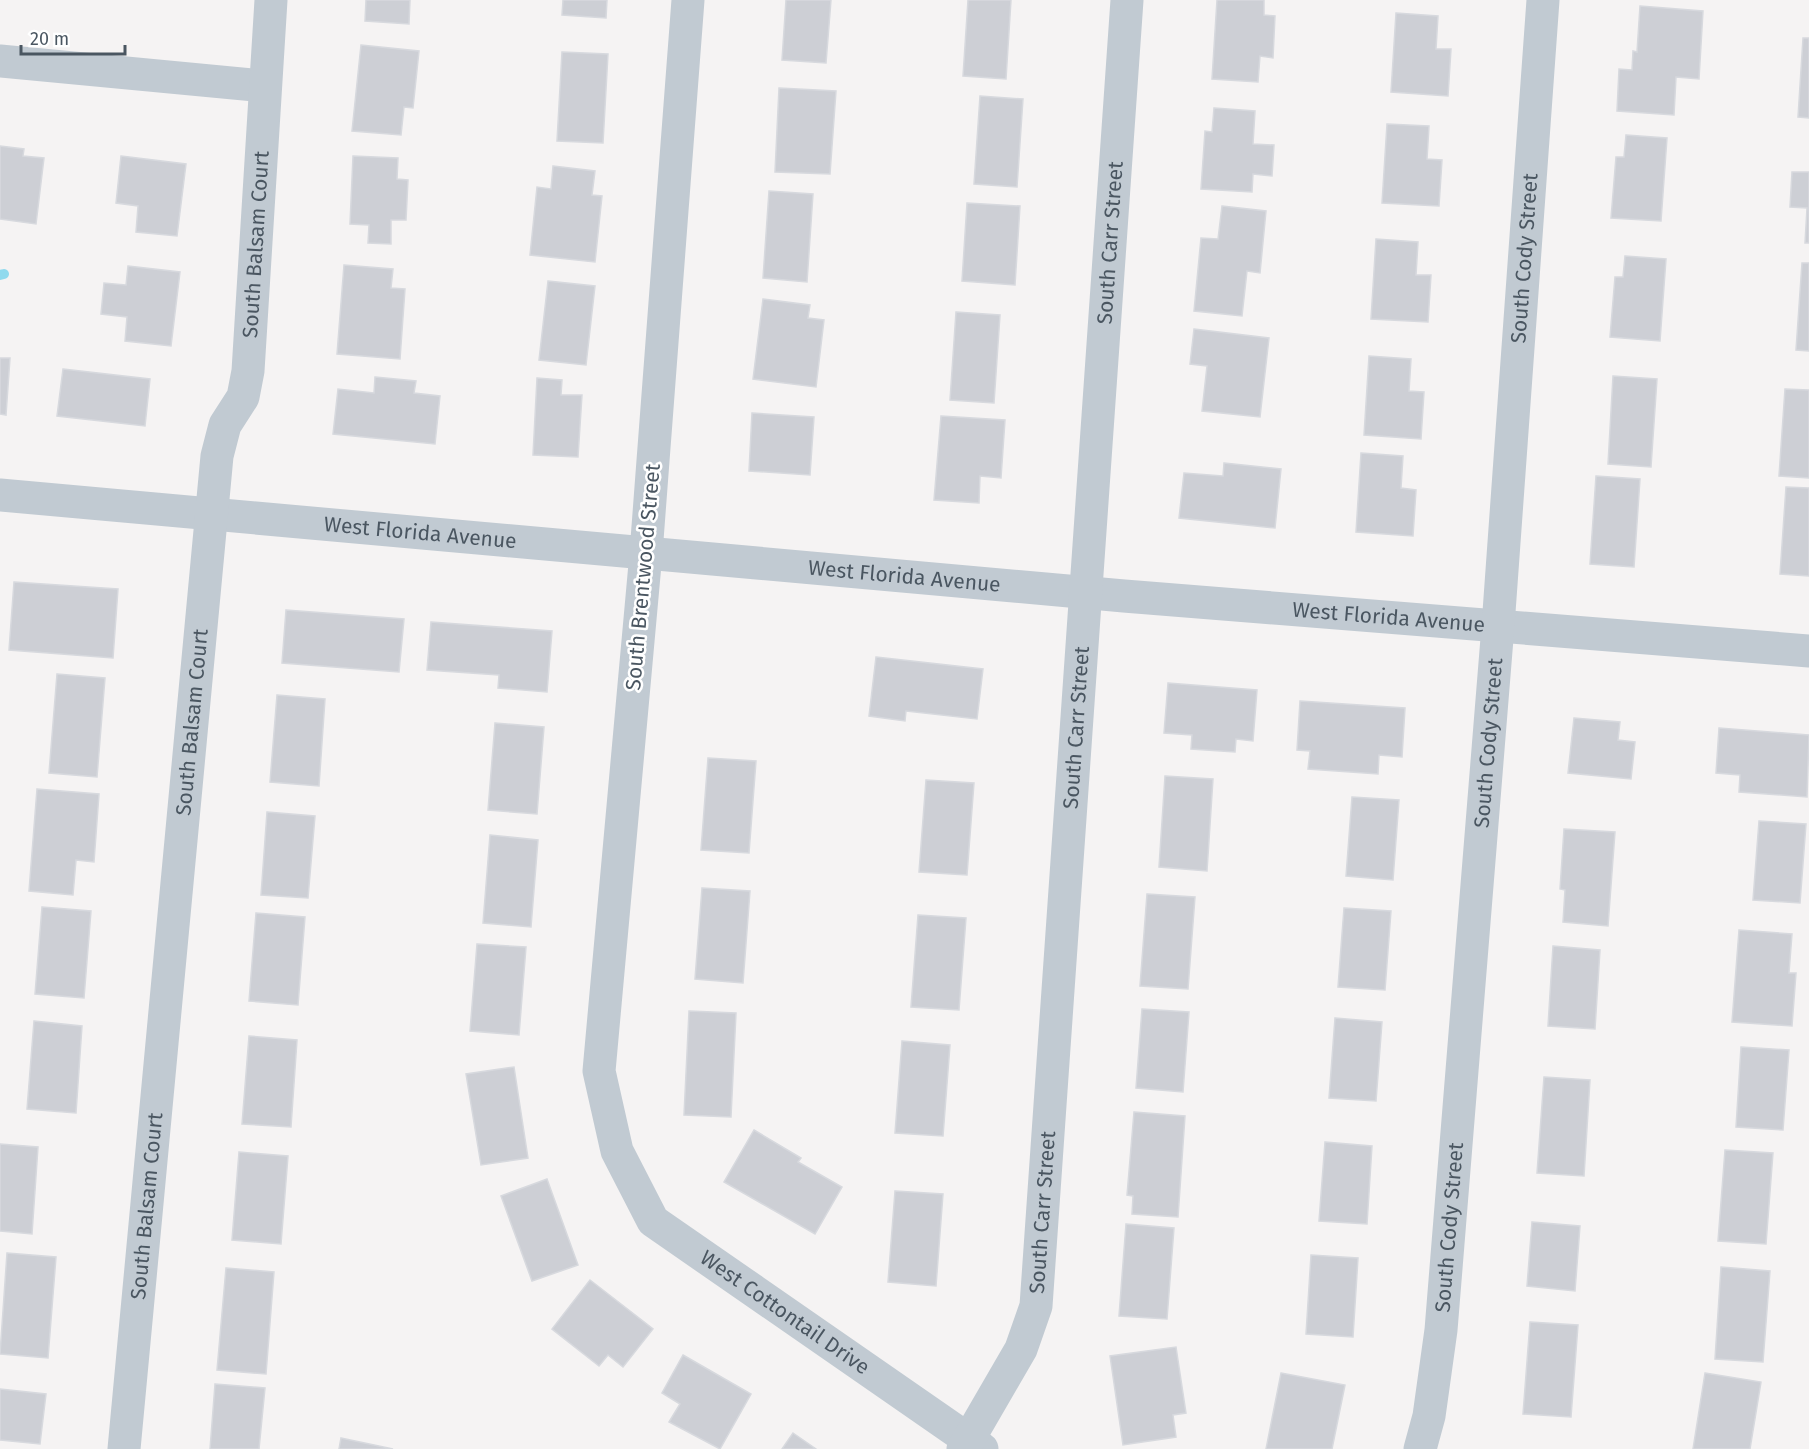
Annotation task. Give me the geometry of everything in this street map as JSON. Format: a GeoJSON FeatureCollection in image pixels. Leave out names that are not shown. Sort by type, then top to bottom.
{"type":"FeatureCollection","features":[{"type":"Feature","properties":{"kind":"street","name":"South Balsam Court"},"geometry":{"type":"LineString","coordinates":[[124,1449],[217,456],[225,425],[243,397],[248,371],[271,0]]}},
{"type":"Feature","properties":{"kind":"street","name":"South Brentwood Street"},"geometry":{"type":"LineString","coordinates":[[616,1151],[599,1071],[646,553],[688,0]]}},
{"type":"Feature","properties":{"kind":"street","name":"South Carr Street"},"geometry":{"type":"LineString","coordinates":[[971,1446],[1021,1349],[1036,1306],[1127,0]]}},
{"type":"Feature","properties":{"kind":"street","name":"South Cody Street"},"geometry":{"type":"LineString","coordinates":[[1420,1449],[1429,1416],[1441,1330],[1498,626],[1543,0]]}},
{"type":"Feature","properties":{"kind":"street"},"geometry":{"type":"LineString","coordinates":[[0,61],[264,86]]}},
{"type":"Feature","properties":{"kind":"street","name":"West Florida Avenue"},"geometry":{"type":"LineString","coordinates":[[0,495],[211,516],[1084,593],[1809,651]]}},
{"type":"Feature","properties":{"kind":"street","name":"West Cottontail Drive"},"geometry":{"type":"LineString","coordinates":[[616,1151],[653,1221],[971,1446]]}},
{"type":"Feature","properties":{"kind":"building"},"geometry":{"type":"Polygon","coordinates":[[[366,0],[410,0],[409,24],[365,21],[366,0]]]}},
{"type":"Feature","properties":{"kind":"building"},"geometry":{"type":"Polygon","coordinates":[[[563,0],[607,0],[606,18],[562,15],[563,0]]]}},
{"type":"Feature","properties":{"kind":"building"},"geometry":{"type":"Polygon","coordinates":[[[786,0],[831,0],[826,63],[782,60],[786,0]]]}},
{"type":"Feature","properties":{"kind":"building"},"geometry":{"type":"Polygon","coordinates":[[[968,0],[1011,0],[1006,79],[963,76],[968,0]]]}},
{"type":"Feature","properties":{"kind":"building"},"geometry":{"type":"Polygon","coordinates":[[[1217,0],[1264,0],[1264,15],[1275,16],[1273,58],[1260,56],[1258,82],[1212,79],[1217,0]]]}},
{"type":"Feature","properties":{"kind":"building"},"geometry":{"type":"Polygon","coordinates":[[[1640,6],[1703,11],[1699,79],[1676,77],[1674,115],[1617,111],[1619,69],[1632,70],[1633,51],[1637,52],[1640,6]]]}},
{"type":"Feature","properties":{"kind":"building"},"geometry":{"type":"Polygon","coordinates":[[[1396,13],[1438,16],[1436,49],[1451,49],[1448,96],[1391,92],[1396,13]]]}},
{"type":"Feature","properties":{"kind":"building"},"geometry":{"type":"Polygon","coordinates":[[[1803,38],[1809,38],[1809,118],[1798,117],[1803,38]]]}},
{"type":"Feature","properties":{"kind":"building"},"geometry":{"type":"Polygon","coordinates":[[[361,45],[419,51],[413,108],[404,107],[401,135],[352,131],[361,45]]]}},
{"type":"Feature","properties":{"kind":"building"},"geometry":{"type":"Polygon","coordinates":[[[562,52],[608,54],[603,143],[557,141],[562,52]]]}},
{"type":"Feature","properties":{"kind":"building"},"geometry":{"type":"Polygon","coordinates":[[[779,88],[836,91],[830,174],[775,172],[779,88]]]}},
{"type":"Feature","properties":{"kind":"building"},"geometry":{"type":"Polygon","coordinates":[[[980,96],[1023,99],[1017,187],[974,184],[980,96]]]}},
{"type":"Feature","properties":{"kind":"building"},"geometry":{"type":"Polygon","coordinates":[[[1214,108],[1255,111],[1253,144],[1274,145],[1272,176],[1253,174],[1252,192],[1201,189],[1205,131],[1212,132],[1214,108]]]}},
{"type":"Feature","properties":{"kind":"building"},"geometry":{"type":"Polygon","coordinates":[[[1387,124],[1429,126],[1427,159],[1442,160],[1439,206],[1382,203],[1387,124]]]}},
{"type":"Feature","properties":{"kind":"building"},"geometry":{"type":"Polygon","coordinates":[[[1626,135],[1667,138],[1661,221],[1611,218],[1616,157],[1624,157],[1626,135]]]}},
{"type":"Feature","properties":{"kind":"building"},"geometry":{"type":"Polygon","coordinates":[[[0,146],[24,149],[23,156],[44,158],[36,224],[0,219],[0,146]]]}},
{"type":"Feature","properties":{"kind":"building"},"geometry":{"type":"Polygon","coordinates":[[[121,156],[186,164],[177,236],[136,232],[138,206],[116,203],[121,156]]]}},
{"type":"Feature","properties":{"kind":"building"},"geometry":{"type":"Polygon","coordinates":[[[353,156],[398,158],[397,179],[408,180],[406,220],[391,220],[391,244],[368,243],[369,225],[350,224],[353,156]]]}},
{"type":"Feature","properties":{"kind":"building"},"geometry":{"type":"Polygon","coordinates":[[[553,166],[595,171],[592,195],[602,196],[595,262],[530,255],[537,187],[551,189],[553,166]]]}},
{"type":"Feature","properties":{"kind":"building"},"geometry":{"type":"Polygon","coordinates":[[[1792,172],[1809,172],[1809,243],[1805,243],[1807,208],[1790,207],[1792,172]]]}},
{"type":"Feature","properties":{"kind":"building"},"geometry":{"type":"Polygon","coordinates":[[[769,191],[813,194],[807,282],[763,278],[769,191]]]}},
{"type":"Feature","properties":{"kind":"building"},"geometry":{"type":"Polygon","coordinates":[[[967,203],[1020,206],[1015,285],[962,281],[967,203]]]}},
{"type":"Feature","properties":{"kind":"building"},"geometry":{"type":"Polygon","coordinates":[[[1222,206],[1266,211],[1260,273],[1247,271],[1242,316],[1194,311],[1201,238],[1218,239],[1222,206]]]}},
{"type":"Feature","properties":{"kind":"building"},"geometry":{"type":"Polygon","coordinates":[[[1376,239],[1418,242],[1416,275],[1431,275],[1428,322],[1371,319],[1376,239]]]}},
{"type":"Feature","properties":{"kind":"building"},"geometry":{"type":"Polygon","coordinates":[[[1625,256],[1666,259],[1660,341],[1610,337],[1615,277],[1623,277],[1625,256]]]}},
{"type":"Feature","properties":{"kind":"building"},"geometry":{"type":"Polygon","coordinates":[[[1802,263],[1809,263],[1809,351],[1796,350],[1802,263]]]}},
{"type":"Feature","properties":{"kind":"building"},"geometry":{"type":"Polygon","coordinates":[[[344,265],[393,269],[391,288],[405,289],[400,359],[337,354],[344,265]]]}},
{"type":"Feature","properties":{"kind":"building"},"geometry":{"type":"Polygon","coordinates":[[[128,266],[180,272],[171,346],[125,341],[127,317],[101,314],[104,283],[126,285],[128,266]]]}},
{"type":"Feature","properties":{"kind":"building"},"geometry":{"type":"Polygon","coordinates":[[[548,281],[595,286],[586,365],[539,360],[548,281]]]}},
{"type":"Feature","properties":{"kind":"building"},"geometry":{"type":"Polygon","coordinates":[[[763,299],[810,305],[808,318],[824,320],[816,387],[753,379],[763,299]]]}},
{"type":"Feature","properties":{"kind":"building"},"geometry":{"type":"Polygon","coordinates":[[[956,312],[1000,315],[994,403],[950,400],[956,312]]]}},
{"type":"Feature","properties":{"kind":"building"},"geometry":{"type":"Polygon","coordinates":[[[1194,329],[1269,338],[1260,417],[1202,411],[1207,366],[1190,364],[1194,329]]]}},
{"type":"Feature","properties":{"kind":"building"},"geometry":{"type":"Polygon","coordinates":[[[1369,356],[1411,359],[1409,391],[1424,392],[1421,439],[1364,435],[1369,356]]]}},
{"type":"Feature","properties":{"kind":"building"},"geometry":{"type":"Polygon","coordinates":[[[0,358],[10,358],[6,415],[0,414],[0,358]]]}},
{"type":"Feature","properties":{"kind":"building"},"geometry":{"type":"Polygon","coordinates":[[[63,369],[150,379],[145,426],[57,416],[63,369]]]}},
{"type":"Feature","properties":{"kind":"building"},"geometry":{"type":"Polygon","coordinates":[[[1613,376],[1657,379],[1651,467],[1608,464],[1613,376]]]}},
{"type":"Feature","properties":{"kind":"building"},"geometry":{"type":"Polygon","coordinates":[[[375,377],[416,381],[414,393],[440,396],[435,444],[333,434],[338,389],[374,393],[375,377]]]}},
{"type":"Feature","properties":{"kind":"building"},"geometry":{"type":"Polygon","coordinates":[[[537,378],[562,380],[561,395],[582,395],[578,457],[533,455],[537,378]]]}},
{"type":"Feature","properties":{"kind":"building"},"geometry":{"type":"Polygon","coordinates":[[[1785,389],[1809,390],[1809,478],[1779,476],[1785,389]]]}},
{"type":"Feature","properties":{"kind":"building"},"geometry":{"type":"Polygon","coordinates":[[[752,413],[814,417],[810,475],[749,471],[752,413]]]}},
{"type":"Feature","properties":{"kind":"building"},"geometry":{"type":"Polygon","coordinates":[[[941,416],[1005,420],[1001,478],[980,476],[979,503],[934,500],[941,416]]]}},
{"type":"Feature","properties":{"kind":"building"},"geometry":{"type":"Polygon","coordinates":[[[1361,453],[1403,456],[1401,488],[1416,490],[1413,536],[1356,532],[1361,453]]]}},
{"type":"Feature","properties":{"kind":"building"},"geometry":{"type":"Polygon","coordinates":[[[1224,463],[1281,469],[1275,528],[1179,518],[1184,473],[1223,476],[1224,463]]]}},
{"type":"Feature","properties":{"kind":"building"},"geometry":{"type":"Polygon","coordinates":[[[1596,476],[1640,479],[1634,567],[1590,564],[1596,476]]]}},
{"type":"Feature","properties":{"kind":"building"},"geometry":{"type":"Polygon","coordinates":[[[1786,487],[1809,488],[1809,576],[1780,574],[1786,487]]]}},
{"type":"Feature","properties":{"kind":"building"},"geometry":{"type":"Polygon","coordinates":[[[14,582],[118,589],[113,658],[9,650],[14,582]]]}},
{"type":"Feature","properties":{"kind":"building"},"geometry":{"type":"Polygon","coordinates":[[[286,610],[404,619],[399,672],[282,663],[286,610]]]}},
{"type":"Feature","properties":{"kind":"building"},"geometry":{"type":"Polygon","coordinates":[[[431,622],[552,631],[547,692],[498,688],[499,675],[427,670],[431,622]]]}},
{"type":"Feature","properties":{"kind":"building"},"geometry":{"type":"Polygon","coordinates":[[[876,657],[983,669],[977,719],[906,711],[905,721],[869,716],[876,657]]]}},
{"type":"Feature","properties":{"kind":"building"},"geometry":{"type":"Polygon","coordinates":[[[57,674],[105,678],[97,777],[49,773],[57,674]]]}},
{"type":"Feature","properties":{"kind":"building"},"geometry":{"type":"Polygon","coordinates":[[[1168,683],[1257,690],[1253,741],[1236,739],[1235,752],[1191,749],[1192,735],[1164,733],[1168,683]]]}},
{"type":"Feature","properties":{"kind":"building"},"geometry":{"type":"Polygon","coordinates":[[[277,695],[325,699],[319,786],[270,782],[277,695]]]}},
{"type":"Feature","properties":{"kind":"building"},"geometry":{"type":"Polygon","coordinates":[[[1300,701],[1405,708],[1402,757],[1379,755],[1378,774],[1308,769],[1310,751],[1297,750],[1300,701]]]}},
{"type":"Feature","properties":{"kind":"building"},"geometry":{"type":"Polygon","coordinates":[[[1574,718],[1620,722],[1618,740],[1635,742],[1631,779],[1568,773],[1574,718]]]}},
{"type":"Feature","properties":{"kind":"building"},"geometry":{"type":"Polygon","coordinates":[[[495,723],[544,727],[537,814],[488,810],[495,723]]]}},
{"type":"Feature","properties":{"kind":"building"},"geometry":{"type":"Polygon","coordinates":[[[1719,728],[1809,735],[1807,797],[1739,792],[1740,775],[1716,773],[1719,728]]]}},
{"type":"Feature","properties":{"kind":"building"},"geometry":{"type":"Polygon","coordinates":[[[708,758],[756,761],[749,853],[701,850],[708,758]]]}},
{"type":"Feature","properties":{"kind":"building"},"geometry":{"type":"Polygon","coordinates":[[[1165,776],[1213,779],[1207,871],[1159,867],[1165,776]]]}},
{"type":"Feature","properties":{"kind":"building"},"geometry":{"type":"Polygon","coordinates":[[[926,780],[974,783],[967,875],[919,872],[926,780]]]}},
{"type":"Feature","properties":{"kind":"building"},"geometry":{"type":"Polygon","coordinates":[[[37,789],[99,794],[94,862],[76,860],[73,895],[29,891],[37,789]]]}},
{"type":"Feature","properties":{"kind":"building"},"geometry":{"type":"Polygon","coordinates":[[[1352,797],[1399,800],[1393,880],[1346,876],[1352,797]]]}},
{"type":"Feature","properties":{"kind":"building"},"geometry":{"type":"Polygon","coordinates":[[[267,812],[315,816],[308,898],[261,895],[267,812]]]}},
{"type":"Feature","properties":{"kind":"building"},"geometry":{"type":"Polygon","coordinates":[[[1759,821],[1806,824],[1800,903],[1753,900],[1759,821]]]}},
{"type":"Feature","properties":{"kind":"building"},"geometry":{"type":"Polygon","coordinates":[[[1564,829],[1615,832],[1608,926],[1563,922],[1565,890],[1560,889],[1564,829]]]}},
{"type":"Feature","properties":{"kind":"building"},"geometry":{"type":"Polygon","coordinates":[[[490,835],[538,840],[531,927],[483,923],[490,835]]]}},
{"type":"Feature","properties":{"kind":"building"},"geometry":{"type":"Polygon","coordinates":[[[702,888],[750,891],[743,983],[695,979],[702,888]]]}},
{"type":"Feature","properties":{"kind":"building"},"geometry":{"type":"Polygon","coordinates":[[[1147,894],[1195,897],[1188,989],[1140,986],[1147,894]]]}},
{"type":"Feature","properties":{"kind":"building"},"geometry":{"type":"Polygon","coordinates":[[[42,907],[91,911],[84,998],[35,994],[42,907]]]}},
{"type":"Feature","properties":{"kind":"building"},"geometry":{"type":"Polygon","coordinates":[[[1344,908],[1391,911],[1385,990],[1338,987],[1344,908]]]}},
{"type":"Feature","properties":{"kind":"building"},"geometry":{"type":"Polygon","coordinates":[[[256,913],[305,917],[298,1005],[249,1001],[256,913]]]}},
{"type":"Feature","properties":{"kind":"building"},"geometry":{"type":"Polygon","coordinates":[[[918,915],[966,918],[959,1010],[911,1007],[918,915]]]}},
{"type":"Feature","properties":{"kind":"building"},"geometry":{"type":"Polygon","coordinates":[[[1739,930],[1792,934],[1789,973],[1796,973],[1792,1026],[1732,1022],[1739,930]]]}},
{"type":"Feature","properties":{"kind":"building"},"geometry":{"type":"Polygon","coordinates":[[[477,944],[526,947],[519,1035],[470,1031],[477,944]]]}},
{"type":"Feature","properties":{"kind":"building"},"geometry":{"type":"Polygon","coordinates":[[[1553,946],[1600,950],[1595,1029],[1548,1026],[1553,946]]]}},
{"type":"Feature","properties":{"kind":"building"},"geometry":{"type":"Polygon","coordinates":[[[1142,1009],[1189,1012],[1183,1092],[1136,1088],[1142,1009]]]}},
{"type":"Feature","properties":{"kind":"building"},"geometry":{"type":"Polygon","coordinates":[[[689,1011],[736,1013],[731,1117],[684,1115],[689,1011]]]}},
{"type":"Feature","properties":{"kind":"building"},"geometry":{"type":"Polygon","coordinates":[[[1335,1018],[1382,1022],[1376,1101],[1329,1098],[1335,1018]]]}},
{"type":"Feature","properties":{"kind":"building"},"geometry":{"type":"Polygon","coordinates":[[[34,1021],[82,1026],[76,1113],[27,1109],[34,1021]]]}},
{"type":"Feature","properties":{"kind":"building"},"geometry":{"type":"Polygon","coordinates":[[[249,1036],[297,1040],[291,1127],[242,1124],[249,1036]]]}},
{"type":"Feature","properties":{"kind":"building"},"geometry":{"type":"Polygon","coordinates":[[[902,1041],[950,1045],[943,1136],[895,1133],[902,1041]]]}},
{"type":"Feature","properties":{"kind":"building"},"geometry":{"type":"Polygon","coordinates":[[[1741,1047],[1789,1050],[1783,1130],[1736,1127],[1741,1047]]]}},
{"type":"Feature","properties":{"kind":"building"},"geometry":{"type":"Polygon","coordinates":[[[514,1067],[528,1158],[481,1165],[466,1074],[514,1067]]]}},
{"type":"Feature","properties":{"kind":"building"},"geometry":{"type":"Polygon","coordinates":[[[1544,1077],[1590,1080],[1584,1176],[1537,1173],[1544,1077]]]}},
{"type":"Feature","properties":{"kind":"building"},"geometry":{"type":"Polygon","coordinates":[[[1134,1112],[1185,1116],[1178,1217],[1132,1214],[1133,1196],[1127,1195],[1134,1112]]]}},
{"type":"Feature","properties":{"kind":"building"},"geometry":{"type":"Polygon","coordinates":[[[754,1130],[801,1158],[798,1162],[842,1187],[815,1234],[724,1182],[754,1130]]]}},
{"type":"Feature","properties":{"kind":"building"},"geometry":{"type":"Polygon","coordinates":[[[1325,1142],[1372,1146],[1367,1224],[1319,1221],[1325,1142]]]}},
{"type":"Feature","properties":{"kind":"building"},"geometry":{"type":"Polygon","coordinates":[[[0,1144],[38,1147],[32,1234],[0,1231],[0,1144]]]}},
{"type":"Feature","properties":{"kind":"building"},"geometry":{"type":"Polygon","coordinates":[[[1725,1150],[1773,1153],[1766,1244],[1718,1241],[1725,1150]]]}},
{"type":"Feature","properties":{"kind":"building"},"geometry":{"type":"Polygon","coordinates":[[[239,1152],[288,1156],[281,1244],[232,1240],[239,1152]]]}},
{"type":"Feature","properties":{"kind":"building"},"geometry":{"type":"Polygon","coordinates":[[[547,1179],[578,1265],[532,1281],[501,1196],[547,1179]]]}},
{"type":"Feature","properties":{"kind":"building"},"geometry":{"type":"Polygon","coordinates":[[[895,1191],[943,1194],[936,1286],[888,1282],[895,1191]]]}},
{"type":"Feature","properties":{"kind":"building"},"geometry":{"type":"Polygon","coordinates":[[[1532,1222],[1580,1226],[1575,1291],[1527,1286],[1532,1222]]]}},
{"type":"Feature","properties":{"kind":"building"},"geometry":{"type":"Polygon","coordinates":[[[1126,1224],[1174,1228],[1167,1319],[1119,1316],[1126,1224]]]}},
{"type":"Feature","properties":{"kind":"building"},"geometry":{"type":"Polygon","coordinates":[[[7,1253],[56,1257],[48,1358],[0,1354],[7,1253]]]}},
{"type":"Feature","properties":{"kind":"building"},"geometry":{"type":"Polygon","coordinates":[[[1311,1255],[1358,1258],[1353,1337],[1306,1334],[1311,1255]]]}},
{"type":"Feature","properties":{"kind":"building"},"geometry":{"type":"Polygon","coordinates":[[[1721,1267],[1770,1271],[1763,1362],[1715,1359],[1721,1267]]]}},
{"type":"Feature","properties":{"kind":"building"},"geometry":{"type":"Polygon","coordinates":[[[226,1268],[274,1272],[266,1374],[217,1370],[226,1268]]]}},
{"type":"Feature","properties":{"kind":"building"},"geometry":{"type":"Polygon","coordinates":[[[590,1280],[653,1329],[623,1367],[608,1355],[599,1366],[552,1329],[590,1280]]]}},
{"type":"Feature","properties":{"kind":"building"},"geometry":{"type":"Polygon","coordinates":[[[1530,1322],[1578,1325],[1571,1417],[1523,1414],[1530,1322]]]}},
{"type":"Feature","properties":{"kind":"building"},"geometry":{"type":"Polygon","coordinates":[[[1176,1347],[1186,1413],[1173,1415],[1176,1437],[1123,1445],[1110,1356],[1176,1347]]]}},
{"type":"Feature","properties":{"kind":"building"},"geometry":{"type":"Polygon","coordinates":[[[683,1355],[751,1394],[720,1449],[669,1422],[680,1404],[662,1393],[683,1355]]]}},
{"type":"Feature","properties":{"kind":"building"},"geometry":{"type":"Polygon","coordinates":[[[1281,1373],[1345,1385],[1332,1449],[1266,1449],[1281,1373]]]}},
{"type":"Feature","properties":{"kind":"building"},"geometry":{"type":"Polygon","coordinates":[[[1705,1373],[1761,1382],[1750,1449],[1693,1449],[1705,1373]]]}},
{"type":"Feature","properties":{"kind":"building"},"geometry":{"type":"Polygon","coordinates":[[[215,1384],[265,1388],[259,1449],[210,1449],[215,1384]]]}},
{"type":"Feature","properties":{"kind":"building"},"geometry":{"type":"Polygon","coordinates":[[[0,1389],[46,1394],[40,1444],[0,1440],[0,1389]]]}},
{"type":"Feature","properties":{"kind":"building"},"geometry":{"type":"Polygon","coordinates":[[[793,1433],[816,1449],[782,1449],[793,1433]]]}},
{"type":"Feature","properties":{"kind":"building"},"geometry":{"type":"Polygon","coordinates":[[[341,1438],[393,1449],[339,1449],[341,1438]]]}},
{"type":"Feature","properties":{"kind":"waterway"},"geometry":{"type":"LineString","coordinates":[[0,275],[4,274]]}}]}
